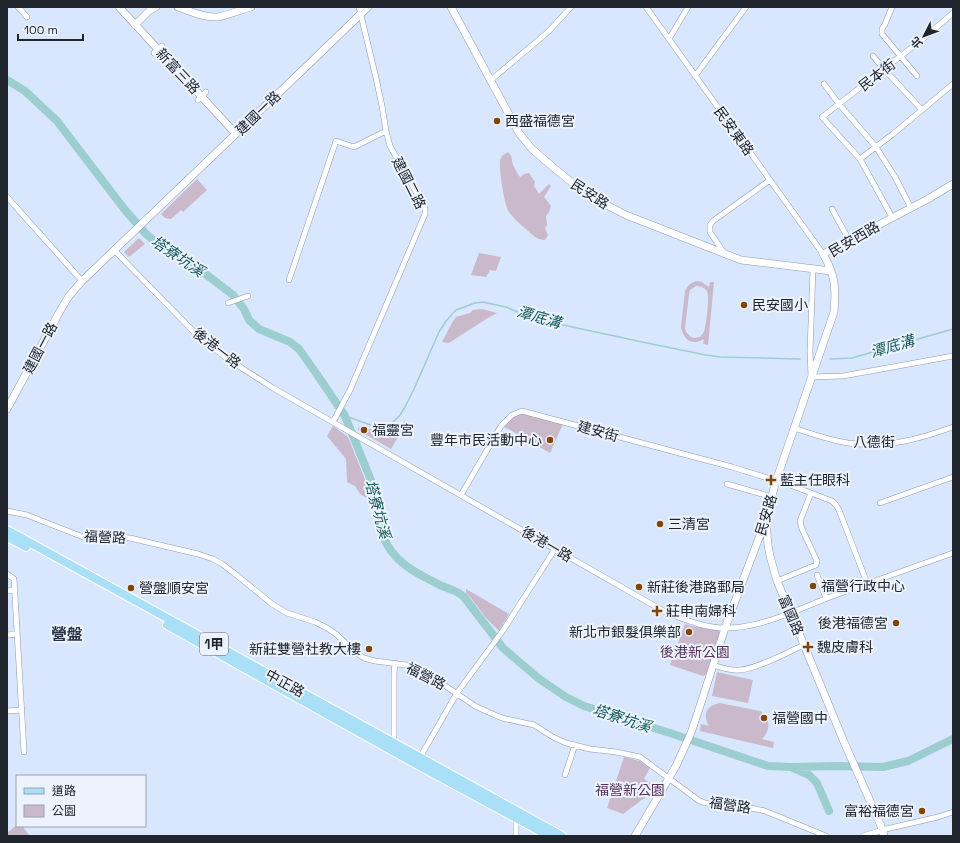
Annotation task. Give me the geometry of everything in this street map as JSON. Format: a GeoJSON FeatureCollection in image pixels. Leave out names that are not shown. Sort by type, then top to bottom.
{"type":"FeatureCollection","features":[{"type":"Feature","properties":{"kind":"main road","name":"中正路"},"geometry":{"type":"LineString","coordinates":[[7,530],[394,743],[418,761],[549,836]]}},
{"type":"Feature","properties":{"kind":"main road","name":"中正路"},"geometry":{"type":"LineString","coordinates":[[7,537],[82,576],[418,761],[562,836]]}},
{"type":"Feature","properties":{"kind":"street"},"geometry":{"type":"LineString","coordinates":[[18,7],[26,17]]}},
{"type":"Feature","properties":{"kind":"street","name":"新富三路"},"geometry":{"type":"LineString","coordinates":[[119,7],[236,134]]}},
{"type":"Feature","properties":{"kind":"street"},"geometry":{"type":"LineString","coordinates":[[136,25],[150,10],[156,7]]}},
{"type":"Feature","properties":{"kind":"street"},"geometry":{"type":"LineString","coordinates":[[178,7],[203,16],[218,16],[251,7]]}},
{"type":"Feature","properties":{"kind":"street","name":"建國一路"},"geometry":{"type":"LineString","coordinates":[[7,409],[60,311],[69,296],[82,280],[127,239],[236,134],[360,11],[368,7]]}},
{"type":"Feature","properties":{"kind":"street","name":"民安路"},"geometry":{"type":"LineString","coordinates":[[451,7],[524,140],[554,168],[593,198],[626,215],[741,260],[831,271]]}},
{"type":"Feature","properties":{"kind":"street"},"geometry":{"type":"LineString","coordinates":[[490,80],[548,32],[571,7]]}},
{"type":"Feature","properties":{"kind":"street","name":"民安東路"},"geometry":{"type":"LineString","coordinates":[[646,7],[823,254]]}},
{"type":"Feature","properties":{"kind":"street"},"geometry":{"type":"LineString","coordinates":[[669,39],[688,7]]}},
{"type":"Feature","properties":{"kind":"street"},"geometry":{"type":"LineString","coordinates":[[695,76],[746,7]]}},
{"type":"Feature","properties":{"kind":"street"},"geometry":{"type":"LineString","coordinates":[[892,7],[886,24],[882,29],[882,34],[918,76]]}},
{"type":"Feature","properties":{"kind":"street","name":"建國二路"},"geometry":{"type":"LineString","coordinates":[[335,421],[385,310],[425,214],[425,208],[390,146],[381,99],[360,11]]}},
{"type":"Feature","properties":{"kind":"street","name":"民本街"},"geometry":{"type":"LineString","coordinates":[[860,159],[822,117],[924,38],[951,15]]}},
{"type":"Feature","properties":{"kind":"street"},"geometry":{"type":"LineString","coordinates":[[873,56],[922,110]]}},
{"type":"Feature","properties":{"kind":"street"},"geometry":{"type":"LineString","coordinates":[[824,84],[876,147],[895,177],[911,208]]}},
{"type":"Feature","properties":{"kind":"street"},"geometry":{"type":"LineString","coordinates":[[892,218],[860,159],[953,84]]}},
{"type":"Feature","properties":{"kind":"street"},"geometry":{"type":"LineString","coordinates":[[289,280],[336,141],[354,147],[386,131]]}},
{"type":"Feature","properties":{"kind":"street"},"geometry":{"type":"LineString","coordinates":[[724,254],[710,232],[710,225],[713,221],[770,180]]}},
{"type":"Feature","properties":{"kind":"street","name":"民安西路"},"geometry":{"type":"LineString","coordinates":[[812,377],[834,312],[835,295],[833,278],[823,254],[934,196],[953,184]]}},
{"type":"Feature","properties":{"kind":"street"},"geometry":{"type":"LineString","coordinates":[[7,196],[82,280]]}},
{"type":"Feature","properties":{"kind":"street"},"geometry":{"type":"LineString","coordinates":[[832,209],[849,240]]}},
{"type":"Feature","properties":{"kind":"street","name":"後港一路"},"geometry":{"type":"LineString","coordinates":[[114,250],[195,333],[226,358],[273,388],[335,421],[373,445],[667,613],[685,620],[706,626],[725,628],[748,626],[791,613],[826,598],[953,553]]}},
{"type":"Feature","properties":{"kind":"street","name":"民安路"},"geometry":{"type":"LineString","coordinates":[[669,778],[691,733],[725,628],[765,522],[776,481],[812,377],[810,351],[813,269]]}},
{"type":"Feature","properties":{"kind":"street"},"geometry":{"type":"LineString","coordinates":[[228,302],[248,296]]}},
{"type":"Feature","properties":{"kind":"street"},"geometry":{"type":"LineString","coordinates":[[812,377],[843,376],[953,356]]}},
{"type":"Feature","properties":{"kind":"street","name":"建安街"},"geometry":{"type":"LineString","coordinates":[[461,495],[501,426],[512,415],[522,411],[732,467],[776,481]]}},
{"type":"Feature","properties":{"kind":"street","name":"八德街"},"geometry":{"type":"LineString","coordinates":[[794,428],[824,438],[859,444],[883,444],[904,442],[926,437],[953,428]]}},
{"type":"Feature","properties":{"kind":"street"},"geometry":{"type":"LineString","coordinates":[[880,504],[953,477]]}},
{"type":"Feature","properties":{"kind":"street"},"geometry":{"type":"LineString","coordinates":[[776,481],[835,503],[842,517],[867,583]]}},
{"type":"Feature","properties":{"kind":"street"},"geometry":{"type":"LineString","coordinates":[[727,484],[772,496]]}},
{"type":"Feature","properties":{"kind":"street"},"geometry":{"type":"LineString","coordinates":[[777,581],[815,566],[817,561],[802,529],[800,521],[811,493]]}},
{"type":"Feature","properties":{"kind":"street","name":"福營路"},"geometry":{"type":"LineString","coordinates":[[7,511],[27,515],[83,537],[92,538],[121,536],[198,554],[213,559],[234,573],[272,604],[287,613],[327,628],[364,658],[406,665],[418,669],[475,706],[502,718],[534,725],[566,743],[590,749],[640,757],[698,800],[705,803],[736,805],[765,811],[826,836]]}},
{"type":"Feature","properties":{"kind":"street","name":"富國路"},"geometry":{"type":"LineString","coordinates":[[765,522],[770,556],[777,581],[883,833]]}},
{"type":"Feature","properties":{"kind":"street"},"geometry":{"type":"LineString","coordinates":[[418,761],[457,693],[502,632],[555,549]]}},
{"type":"Feature","properties":{"kind":"street"},"geometry":{"type":"LineString","coordinates":[[7,574],[14,579],[24,752]]}},
{"type":"Feature","properties":{"kind":"street"},"geometry":{"type":"LineString","coordinates":[[817,575],[826,598]]}},
{"type":"Feature","properties":{"kind":"street"},"geometry":{"type":"LineString","coordinates":[[7,591],[14,590]]}},
{"type":"Feature","properties":{"kind":"street"},"geometry":{"type":"LineString","coordinates":[[7,635],[17,634]]}},
{"type":"Feature","properties":{"kind":"street"},"geometry":{"type":"LineString","coordinates":[[713,665],[727,670],[752,668],[804,645]]}},
{"type":"Feature","properties":{"kind":"street"},"geometry":{"type":"LineString","coordinates":[[394,743],[395,663]]}},
{"type":"Feature","properties":{"kind":"street"},"geometry":{"type":"LineString","coordinates":[[7,711],[22,710]]}},
{"type":"Feature","properties":{"kind":"street"},"geometry":{"type":"LineString","coordinates":[[565,775],[575,745]]}},
{"type":"Feature","properties":{"kind":"street"},"geometry":{"type":"LineString","coordinates":[[635,836],[669,778]]}},
{"type":"Feature","properties":{"kind":"street"},"geometry":{"type":"LineString","coordinates":[[863,836],[883,833],[953,812]]}},
{"type":"Feature","properties":{"kind":"street"},"geometry":{"type":"LineString","coordinates":[[516,818],[516,836]]}},
{"type":"Feature","properties":{"kind":"green space"},"geometry":{"type":"Polygon","coordinates":[[[508,152],[520,177],[529,173],[535,182],[534,186],[539,194],[549,184],[551,186],[544,197],[551,206],[546,216],[547,225],[545,228],[548,235],[545,240],[531,234],[513,217],[507,208],[502,187],[500,160],[503,155],[508,152]]]}},
{"type":"Feature","properties":{"kind":"green space"},"geometry":{"type":"Polygon","coordinates":[[[197,179],[207,190],[183,212],[181,210],[171,219],[165,218],[161,214],[197,179]]]}},
{"type":"Feature","properties":{"kind":"green space"},"geometry":{"type":"Polygon","coordinates":[[[139,238],[145,244],[129,257],[124,252],[139,238]]]}},
{"type":"Feature","properties":{"kind":"green space"},"geometry":{"type":"Polygon","coordinates":[[[479,253],[501,257],[496,271],[490,270],[486,277],[471,275],[479,253]]]}},
{"type":"Feature","properties":{"kind":"green space"},"geometry":{"type":"Polygon","coordinates":[[[698,281],[709,287],[710,282],[714,282],[708,345],[703,344],[704,339],[692,342],[686,338],[681,327],[685,291],[690,284],[698,281]],[[696,286],[690,290],[685,328],[686,332],[694,338],[700,337],[704,332],[708,305],[707,291],[696,286]]]}},
{"type":"Feature","properties":{"kind":"green space"},"geometry":{"type":"Polygon","coordinates":[[[482,309],[497,313],[449,343],[442,342],[456,317],[470,313],[473,310],[482,309]]]}},
{"type":"Feature","properties":{"kind":"green space"},"geometry":{"type":"Polygon","coordinates":[[[522,413],[563,424],[550,453],[503,426],[514,416],[522,413]]]}},
{"type":"Feature","properties":{"kind":"green space"},"geometry":{"type":"Polygon","coordinates":[[[405,421],[405,425],[391,449],[358,430],[358,428],[361,427],[384,431],[395,429],[405,421]]]}},
{"type":"Feature","properties":{"kind":"green space"},"geometry":{"type":"Polygon","coordinates":[[[333,426],[348,437],[366,482],[370,481],[374,490],[377,505],[360,494],[355,486],[347,482],[346,459],[327,436],[333,426]]]}},
{"type":"Feature","properties":{"kind":"green space"},"geometry":{"type":"Polygon","coordinates":[[[466,589],[509,614],[499,631],[486,618],[466,593],[466,589]]]}},
{"type":"Feature","properties":{"kind":"green space","name":"後港新公園"},"geometry":{"type":"Polygon","coordinates":[[[685,624],[716,630],[720,633],[707,674],[703,676],[670,665],[685,624]]]}},
{"type":"Feature","properties":{"kind":"green space"},"geometry":{"type":"Polygon","coordinates":[[[717,672],[753,680],[748,703],[712,696],[717,672]]]}},
{"type":"Feature","properties":{"kind":"green space"},"geometry":{"type":"Polygon","coordinates":[[[720,703],[760,711],[764,714],[768,721],[768,728],[762,739],[774,742],[773,748],[700,731],[701,724],[709,726],[706,714],[709,708],[720,703]]]}},
{"type":"Feature","properties":{"kind":"green space","name":"福營新公園"},"geometry":{"type":"Polygon","coordinates":[[[624,757],[640,761],[650,768],[644,779],[653,785],[647,796],[623,814],[607,808],[624,757]]]}},
{"type":"Feature","properties":{"kind":"green space"},"geometry":{"type":"Polygon","coordinates":[[[16,826],[23,827],[30,836],[7,836],[7,833],[16,826]]]}},
{"type":"Feature","properties":{"kind":"waterway","name":"塔寮坑溪"},"geometry":{"type":"LineString","coordinates":[[7,80],[25,91],[57,121],[125,210],[146,234],[168,252],[203,272],[233,295],[244,309],[249,320],[259,329],[290,342],[299,349],[345,416],[374,488],[383,536],[393,554],[415,572],[442,586],[456,591],[464,597],[503,648],[538,678],[566,697],[584,706],[768,766],[883,767],[908,761],[953,739]]}},
{"type":"Feature","properties":{"kind":"waterway","name":"潭底溝"},"geometry":{"type":"LineString","coordinates":[[345,416],[371,425],[386,425],[392,423],[405,407],[439,332],[446,321],[456,310],[475,303],[483,302],[506,307],[531,318],[706,355],[720,357],[800,359]]}},
{"type":"Feature","properties":{"kind":"waterway","name":"潭底溝"},"geometry":{"type":"LineString","coordinates":[[830,359],[852,358],[953,329]]}},
{"type":"Feature","properties":{"kind":"waterway"},"geometry":{"type":"LineString","coordinates":[[793,768],[809,775],[817,783],[829,811]]}},
{"type":"Feature","properties":{"kind":"place","name":"西盛福德宮"},"geometry":{"type":"Point","coordinates":[497,121]}},
{"type":"Feature","properties":{"kind":"place","name":"民安國小"},"geometry":{"type":"Point","coordinates":[744,305]}},
{"type":"Feature","properties":{"kind":"place","name":"福靈宮"},"geometry":{"type":"Point","coordinates":[364,430]}},
{"type":"Feature","properties":{"kind":"place","name":"豐年市民活動中心"},"geometry":{"type":"Point","coordinates":[550,440]}},
{"type":"Feature","properties":{"kind":"place","name":"藍主任眼科"},"geometry":{"type":"Point","coordinates":[771,480]}},
{"type":"Feature","properties":{"kind":"place","name":"三清宮"},"geometry":{"type":"Point","coordinates":[660,524]}},
{"type":"Feature","properties":{"kind":"place","name":"福營行政中心"},"geometry":{"type":"Point","coordinates":[813,586]}},
{"type":"Feature","properties":{"kind":"place","name":"新莊後港路郵局"},"geometry":{"type":"Point","coordinates":[639,587]}},
{"type":"Feature","properties":{"kind":"place","name":"營盤順安宮"},"geometry":{"type":"Point","coordinates":[131,588]}},
{"type":"Feature","properties":{"kind":"place","name":"莊申南婦科"},"geometry":{"type":"Point","coordinates":[657,611]}},
{"type":"Feature","properties":{"kind":"place","name":"後港福德宮"},"geometry":{"type":"Point","coordinates":[896,623]}},
{"type":"Feature","properties":{"kind":"place","name":"新北市銀髮俱樂部"},"geometry":{"type":"Point","coordinates":[689,632]}},
{"type":"Feature","properties":{"kind":"place","name":"魏皮膚科"},"geometry":{"type":"Point","coordinates":[808,647]}},
{"type":"Feature","properties":{"kind":"place","name":"新莊雙營社教大樓"},"geometry":{"type":"Point","coordinates":[369,649]}},
{"type":"Feature","properties":{"kind":"place","name":"福營國中"},"geometry":{"type":"Point","coordinates":[764,718]}},
{"type":"Feature","properties":{"kind":"place","name":"富裕福德宮"},"geometry":{"type":"Point","coordinates":[922,811]}},
{"type":"Feature","properties":{"kind":"district","name":"營盤"},"geometry":{"type":"Point","coordinates":[67,634]}}]}
